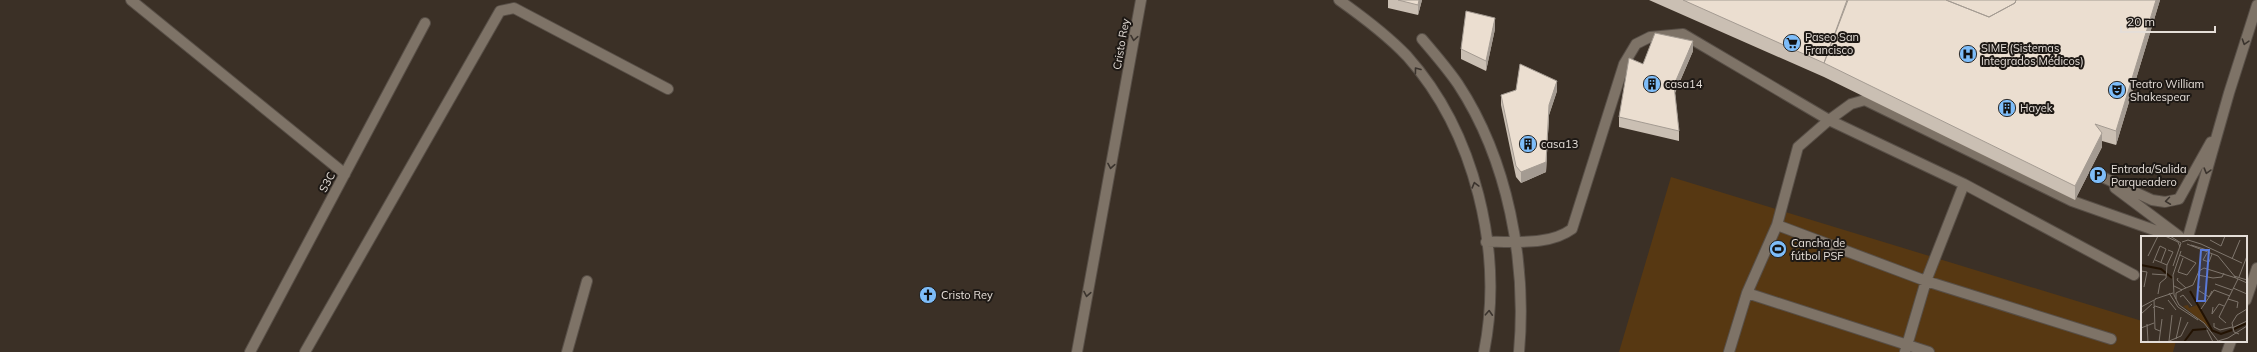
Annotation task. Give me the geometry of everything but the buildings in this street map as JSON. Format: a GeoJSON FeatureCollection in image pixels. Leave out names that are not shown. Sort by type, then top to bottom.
{"type":"FeatureCollection","features":[{"type":"Feature","properties":{"kind":"street"},"geometry":{"type":"LineString","coordinates":[[131,0],[345,174]]}},
{"type":"Feature","properties":{"kind":"street","name":"Cristo Rey"},"geometry":{"type":"LineString","coordinates":[[1076,352],[1141,0]]}},
{"type":"Feature","properties":{"kind":"street"},"geometry":{"type":"LineString","coordinates":[[1339,0],[1364,18],[1406,56],[1435,94],[1459,135],[1476,184],[1486,242],[1491,288],[1488,335],[1484,352]]}},
{"type":"Feature","properties":{"kind":"street"},"geometry":{"type":"LineString","coordinates":[[2188,236],[2257,5]]}},
{"type":"Feature","properties":{"kind":"street"},"geometry":{"type":"LineString","coordinates":[[305,352],[500,11],[514,8],[668,89]]}},
{"type":"Feature","properties":{"kind":"street","name":"S3C"},"geometry":{"type":"LineString","coordinates":[[250,352],[425,23]]}},
{"type":"Feature","properties":{"kind":"street"},"geometry":{"type":"LineString","coordinates":[[1486,242],[1514,242],[1550,239],[1564,235],[1572,229],[1624,64],[1636,44],[1650,37],[1683,34],[1828,120],[1964,184],[2134,275]]}},
{"type":"Feature","properties":{"kind":"street"},"geometry":{"type":"LineString","coordinates":[[1422,38],[1458,84],[1488,139],[1507,200],[1519,267],[1522,322],[1519,352]]}},
{"type":"Feature","properties":{"kind":"street"},"geometry":{"type":"LineString","coordinates":[[1729,352],[1747,292],[1777,225],[1798,147],[1828,120],[1851,104],[1866,100],[2072,201],[2171,236]]}},
{"type":"Feature","properties":{"kind":"street"},"geometry":{"type":"LineString","coordinates":[[2180,236],[2098,175],[2152,200],[2165,202],[2179,199],[2220,126]]}},
{"type":"Feature","properties":{"kind":"street"},"geometry":{"type":"LineString","coordinates":[[1907,348],[1926,280],[1964,184]]}},
{"type":"Feature","properties":{"kind":"street"},"geometry":{"type":"LineString","coordinates":[[1777,225],[1926,280],[2111,339]]}},
{"type":"Feature","properties":{"kind":"street"},"geometry":{"type":"LineString","coordinates":[[2247,296],[2253,270]]}},
{"type":"Feature","properties":{"kind":"street"},"geometry":{"type":"LineString","coordinates":[[568,352],[587,281]]}},
{"type":"Feature","properties":{"kind":"street"},"geometry":{"type":"LineString","coordinates":[[1747,292],[1907,348],[1929,352]]}},
{"type":"Feature","properties":{"kind":"street"},"geometry":{"type":"LineString","coordinates":[[2227,352],[2231,342]]}},
{"type":"Feature","properties":{"kind":"shaded area","name":"Cancha de fútbol PSF"},"geometry":{"type":"Polygon","coordinates":[[[1671,177],[2141,321],[2141,342],[2176,342],[2173,352],[1619,352],[1671,177]]]}},
{"type":"Feature","properties":{"kind":"place","name":"Paseo San Francisco"},"geometry":{"type":"Point","coordinates":[1792,43]}},
{"type":"Feature","properties":{"kind":"place","name":"SIME (Sistemas Integrados Médicos)"},"geometry":{"type":"Point","coordinates":[1968,54]}},
{"type":"Feature","properties":{"kind":"place","name":"casa14"},"geometry":{"type":"Point","coordinates":[1652,84]}},
{"type":"Feature","properties":{"kind":"place","name":"Teatro William Shakespear"},"geometry":{"type":"Point","coordinates":[2117,90]}},
{"type":"Feature","properties":{"kind":"place","name":"Hayek"},"geometry":{"type":"Point","coordinates":[2007,108]}},
{"type":"Feature","properties":{"kind":"place","name":"casa13"},"geometry":{"type":"Point","coordinates":[1528,144]}},
{"type":"Feature","properties":{"kind":"place","name":"Entrada/Salida Parqueadero"},"geometry":{"type":"Point","coordinates":[2098,175]}},
{"type":"Feature","properties":{"kind":"place","name":"Cancha de fútbol PSF"},"geometry":{"type":"Point","coordinates":[1778,249]}},
{"type":"Feature","properties":{"kind":"place","name":"Cristo Rey"},"geometry":{"type":"Point","coordinates":[928,295]}}]}
